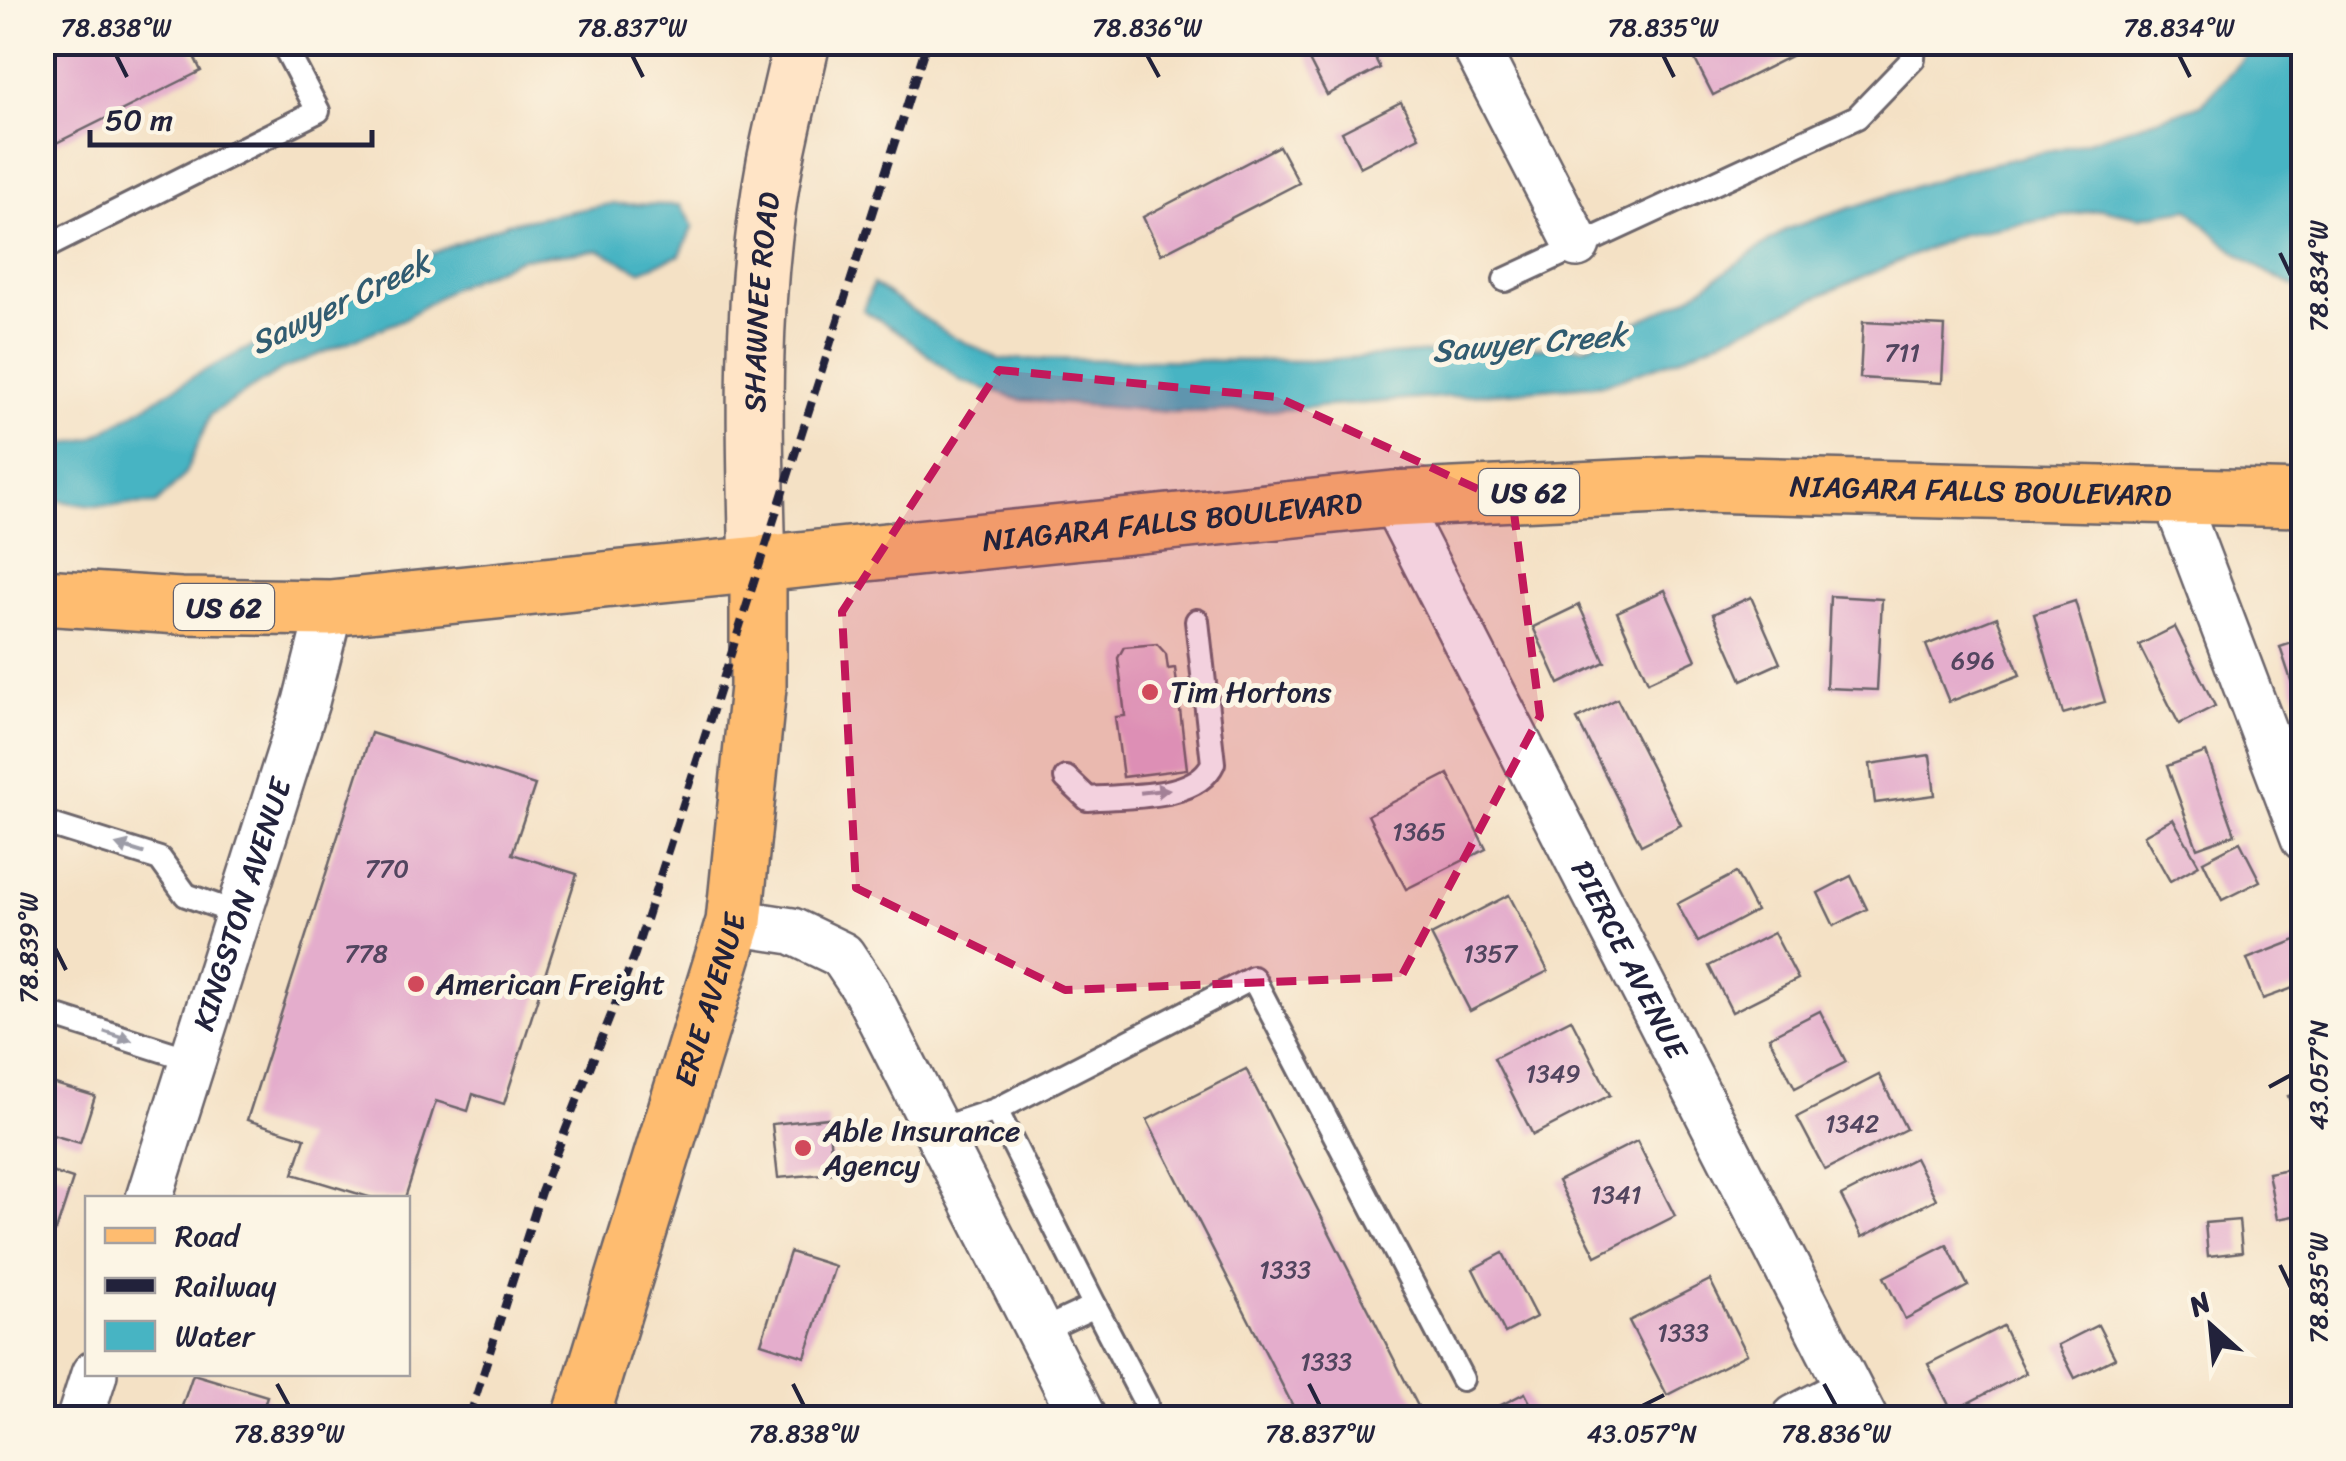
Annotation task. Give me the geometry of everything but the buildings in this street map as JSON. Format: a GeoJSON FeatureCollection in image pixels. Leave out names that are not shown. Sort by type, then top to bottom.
{"type":"FeatureCollection","features":[{"type":"Feature","properties":{"kind":"main road","name":"SHAWNEE ROAD"},"geometry":{"type":"LineString","coordinates":[[758,567],[755,371],[760,288],[774,164],[802,42]]}},
{"type":"Feature","properties":{"kind":"main road","name":"NIAGARA FALLS BOULEVARD"},"geometry":{"type":"LineString","coordinates":[[42,597],[180,606],[330,608],[1393,499],[1700,484],[2304,499]]}},
{"type":"Feature","properties":{"kind":"main road","name":"ERIE AVENUE"},"geometry":{"type":"LineString","coordinates":[[580,1418],[734,922],[756,720],[758,567]]}},
{"type":"Feature","properties":{"kind":"street"},"geometry":{"type":"LineString","coordinates":[[1472,42],[1576,244]]}},
{"type":"Feature","properties":{"kind":"street"},"geometry":{"type":"LineString","coordinates":[[2174,495],[2304,838]]}},
{"type":"Feature","properties":{"kind":"street","name":"PIERCE AVENUE"},"geometry":{"type":"LineString","coordinates":[[1393,499],[1856,1404]]}},
{"type":"Feature","properties":{"kind":"street","name":"KINGSTON AVENUE"},"geometry":{"type":"LineString","coordinates":[[151,1196],[310,688],[330,608]]}},
{"type":"Feature","properties":{"kind":"street"},"geometry":{"type":"LineString","coordinates":[[734,922],[792,931],[842,955],[1083,1418]]}},
{"type":"Feature","properties":{"kind":"street"},"geometry":{"type":"LineString","coordinates":[[80,1418],[93,1376]]}},
{"type":"Feature","properties":{"kind":"street"},"geometry":{"type":"LineString","coordinates":[[1795,1418],[1856,1404]]}},
{"type":"Feature","properties":{"kind":"lane"},"geometry":{"type":"LineString","coordinates":[[42,249],[318,111],[282,42]]}},
{"type":"Feature","properties":{"kind":"lane"},"geometry":{"type":"LineString","coordinates":[[1505,280],[1576,244],[1767,162],[1857,117],[1913,59],[1914,42]]}},
{"type":"Feature","properties":{"kind":"lane"},"geometry":{"type":"LineString","coordinates":[[1066,778],[1088,799],[1193,787],[1207,777],[1213,763],[1197,621]]}},
{"type":"Feature","properties":{"kind":"lane"},"geometry":{"type":"LineString","coordinates":[[42,822],[160,858],[186,894],[240,914]]}},
{"type":"Feature","properties":{"kind":"lane"},"geometry":{"type":"LineString","coordinates":[[936,1130],[996,1110],[1253,978],[1462,1379]]}},
{"type":"Feature","properties":{"kind":"lane"},"geometry":{"type":"LineString","coordinates":[[42,1012],[193,1060]]}},
{"type":"Feature","properties":{"kind":"lane"},"geometry":{"type":"LineString","coordinates":[[996,1110],[1146,1404]]}},
{"type":"Feature","properties":{"kind":"lane"},"geometry":{"type":"LineString","coordinates":[[1039,1332],[1095,1306]]}},
{"type":"Feature","properties":{"kind":"highlighted area"},"geometry":{"type":"Polygon","coordinates":[[[999,370],[1277,397],[1513,505],[1540,716],[1401,977],[1065,990],[856,888],[842,612],[999,370]]]}},
{"type":"Feature","properties":{"kind":"water"},"geometry":{"type":"Polygon","coordinates":[[[2257,43],[2303,43],[2304,125],[2299,145],[2304,174],[2303,290],[2242,256],[2189,209],[2139,217],[2102,209],[1959,235],[1674,360],[1605,384],[1279,410],[1170,412],[1020,400],[961,381],[899,332],[863,310],[873,284],[948,334],[999,359],[1310,361],[1486,348],[1585,347],[1686,299],[1787,229],[1968,169],[2075,145],[2201,105],[2257,43]]]}},
{"type":"Feature","properties":{"kind":"water","name":"Sawyer Creek"},"geometry":{"type":"Polygon","coordinates":[[[610,204],[680,205],[693,226],[680,255],[640,271],[599,250],[522,258],[454,287],[404,319],[281,370],[211,414],[184,476],[156,504],[91,506],[43,498],[43,449],[93,438],[196,375],[431,254],[508,223],[610,204]]]}},
{"type":"Feature","properties":{"kind":"railway"},"geometry":{"type":"LineString","coordinates":[[469,1418],[541,1192],[635,954],[927,42]]}},
{"type":"Feature","properties":{"kind":"place","name":"Tim Hortons"},"geometry":{"type":"Point","coordinates":[1150,692]}},
{"type":"Feature","properties":{"kind":"place","name":"American Freight"},"geometry":{"type":"Point","coordinates":[416,984]}},
{"type":"Feature","properties":{"kind":"place","name":"Able Insurance Agency"},"geometry":{"type":"Point","coordinates":[803,1148]}}]}
